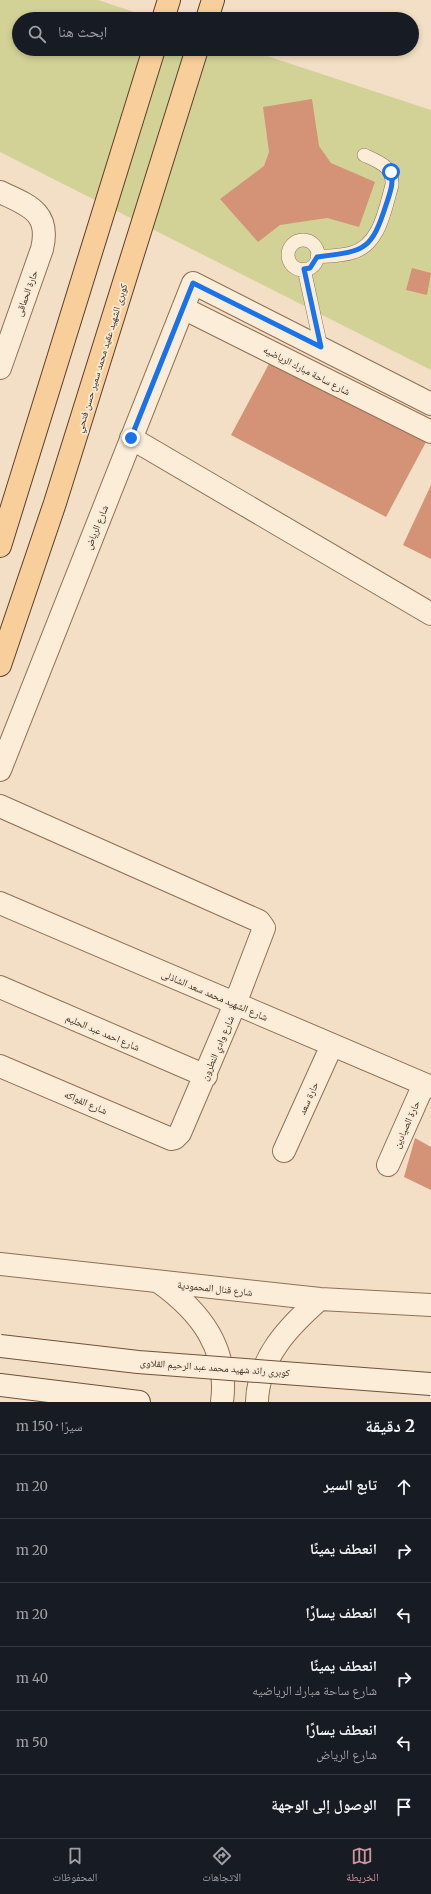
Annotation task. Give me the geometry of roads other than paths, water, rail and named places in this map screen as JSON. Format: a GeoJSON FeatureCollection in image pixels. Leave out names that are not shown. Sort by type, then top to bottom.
{"type":"FeatureCollection","features":[{"type":"Feature","properties":{"kind":"main road"},"geometry":{"type":"LineString","coordinates":[[165,12],[169,0]]}},
{"type":"Feature","properties":{"kind":"main road"},"geometry":{"type":"LineString","coordinates":[[209,12],[213,0]]}},
{"type":"Feature","properties":{"kind":"main road"},"geometry":{"type":"LineString","coordinates":[[0,546],[152,56]]}},
{"type":"Feature","properties":{"kind":"main road","name":"كوبرى الشهيد عقيد محمد سمير حسن فتحي"},"geometry":{"type":"LineString","coordinates":[[0,665],[56,503],[195,56]]}},
{"type":"Feature","properties":{"kind":"street","name":"حارة الحماقى"},"geometry":{"type":"LineString","coordinates":[[0,192],[27,204],[41,218],[44,228],[42,249],[4,344],[0,368]]}},
{"type":"Feature","properties":{"kind":"street","name":"شارع الرياض"},"geometry":{"type":"LineString","coordinates":[[0,770],[193,283],[321,347]]}},
{"type":"Feature","properties":{"kind":"street","name":"شارع ساحة مبارك الرياضيه"},"geometry":{"type":"LineString","coordinates":[[183,308],[431,432]]}},
{"type":"Feature","properties":{"kind":"street"},"geometry":{"type":"LineString","coordinates":[[321,347],[431,404]]}},
{"type":"Feature","properties":{"kind":"street"},"geometry":{"type":"LineString","coordinates":[[131,438],[431,614]]}},
{"type":"Feature","properties":{"kind":"street","name":"شارع وادي النطرون"},"geometry":{"type":"LineString","coordinates":[[0,806],[259,921],[263,925],[263,930],[206,1076],[180,1133],[175,1138],[171,1139]]}},
{"type":"Feature","properties":{"kind":"street","name":"شارع الشهيد محمد سعد الشاذلى"},"geometry":{"type":"LineString","coordinates":[[0,903],[428,1085]]}},
{"type":"Feature","properties":{"kind":"street","name":"شارع احمد عبد الحليم"},"geometry":{"type":"LineString","coordinates":[[0,987],[206,1076]]}},
{"type":"Feature","properties":{"kind":"street","name":"حارة سعد"},"geometry":{"type":"LineString","coordinates":[[284,1151],[332,1045]]}},
{"type":"Feature","properties":{"kind":"street","name":"شارع الفواكه"},"geometry":{"type":"LineString","coordinates":[[0,1066],[171,1139]]}},
{"type":"Feature","properties":{"kind":"street","name":"حارة الصيادين"},"geometry":{"type":"LineString","coordinates":[[388,1165],[428,1085]]}},
{"type":"Feature","properties":{"kind":"street","name":"شارع قنال المحمودية"},"geometry":{"type":"LineString","coordinates":[[5,1261],[159,1282],[320,1299],[431,1305]]}},
{"type":"Feature","properties":{"kind":"street"},"geometry":{"type":"LineString","coordinates":[[159,1282],[190,1307],[199,1317],[213,1339],[221,1364],[224,1389],[222,1402]]}},
{"type":"Feature","properties":{"kind":"street"},"geometry":{"type":"LineString","coordinates":[[257,1402],[258,1388],[266,1363],[279,1341],[296,1320],[320,1299]]}},
{"type":"Feature","properties":{"kind":"street","name":"كوبرى رائد شهيد محمد عبد الرحيم القلاوى"},"geometry":{"type":"LineString","coordinates":[[0,1346],[138,1362],[431,1384]]}},
{"type":"Feature","properties":{"kind":"street"},"geometry":{"type":"LineString","coordinates":[[0,1385],[140,1402]]}},
{"type":"Feature","properties":{"kind":"lane"},"geometry":{"type":"LineString","coordinates":[[317,257],[352,253],[369,242],[380,226],[393,178],[387,166],[364,155]]}},
{"type":"Feature","properties":{"kind":"lane"},"geometry":{"type":"LineString","coordinates":[[298,240],[310,242],[315,246],[317,257],[310,268],[304,269],[298,269],[289,260],[289,249],[298,240]]}},
{"type":"Feature","properties":{"kind":"lane"},"geometry":{"type":"LineString","coordinates":[[304,269],[321,347]]}}]}
